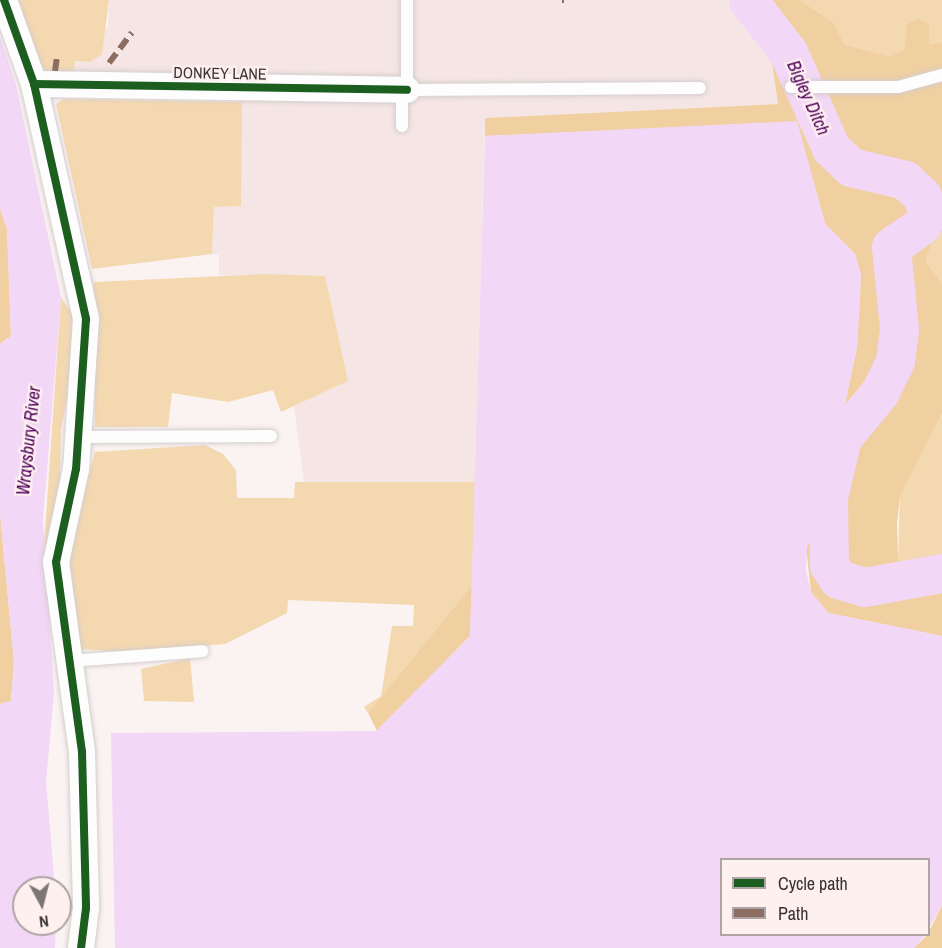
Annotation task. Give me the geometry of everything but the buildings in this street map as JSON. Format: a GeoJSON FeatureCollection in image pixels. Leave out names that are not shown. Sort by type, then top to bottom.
{"type":"FeatureCollection","features":[{"type":"Feature","properties":{"kind":"street"},"geometry":{"type":"LineString","coordinates":[[4,0],[34,84],[86,319],[78,437],[56,562],[82,752],[86,908],[81,948]]}},
{"type":"Feature","properties":{"kind":"street","name":"DONKEY LANE"},"geometry":{"type":"LineString","coordinates":[[34,84],[404,89]]}},
{"type":"Feature","properties":{"kind":"lane"},"geometry":{"type":"LineString","coordinates":[[402,126],[407,0]]}},
{"type":"Feature","properties":{"kind":"lane"},"geometry":{"type":"LineString","coordinates":[[790,87],[898,87],[942,75]]}},
{"type":"Feature","properties":{"kind":"lane"},"geometry":{"type":"LineString","coordinates":[[404,89],[700,88]]}},
{"type":"Feature","properties":{"kind":"lane"},"geometry":{"type":"LineString","coordinates":[[78,437],[271,436]]}},
{"type":"Feature","properties":{"kind":"lane"},"geometry":{"type":"LineString","coordinates":[[68,661],[202,651]]}},
{"type":"Feature","properties":{"kind":"shaded area"},"geometry":{"type":"Polygon","coordinates":[[[15,0],[109,0],[102,54],[90,62],[75,61],[74,73],[42,73],[15,0]]]}},
{"type":"Feature","properties":{"kind":"shaded area"},"geometry":{"type":"Polygon","coordinates":[[[109,0],[748,0],[767,28],[778,104],[485,118],[475,482],[304,482],[294,406],[348,381],[264,276],[219,275],[219,255],[212,254],[214,207],[241,205],[241,84],[74,73],[75,61],[90,62],[102,29],[108,28],[109,0]]]}},
{"type":"Feature","properties":{"kind":"shaded area"},"geometry":{"type":"Polygon","coordinates":[[[748,0],[800,0],[833,22],[845,45],[890,57],[905,49],[907,24],[919,19],[929,25],[929,45],[942,43],[942,232],[934,236],[926,261],[942,283],[942,414],[900,496],[897,524],[898,559],[907,572],[942,569],[942,636],[828,613],[811,592],[806,547],[822,514],[819,462],[842,418],[857,347],[861,275],[855,254],[825,224],[797,122],[485,136],[485,118],[778,104],[767,28],[748,0]]]}},
{"type":"Feature","properties":{"kind":"shaded area"},"geometry":{"type":"Polygon","coordinates":[[[800,0],[942,0],[942,131],[845,45],[833,22],[800,0]]]}},
{"type":"Feature","properties":{"kind":"shaded area"},"geometry":{"type":"Polygon","coordinates":[[[64,99],[242,102],[241,206],[214,207],[212,254],[92,269],[56,104],[64,99]]]}},
{"type":"Feature","properties":{"kind":"shaded area"},"geometry":{"type":"Polygon","coordinates":[[[0,209],[7,228],[11,336],[0,344],[0,209]]]}},
{"type":"Feature","properties":{"kind":"shaded area"},"geometry":{"type":"Polygon","coordinates":[[[942,232],[942,283],[926,261],[934,236],[942,232]]]}},
{"type":"Feature","properties":{"kind":"shaded area"},"geometry":{"type":"Polygon","coordinates":[[[264,274],[325,276],[348,381],[281,412],[273,390],[228,402],[172,393],[168,427],[95,427],[94,282],[264,274]]]}},
{"type":"Feature","properties":{"kind":"shaded area"},"geometry":{"type":"Polygon","coordinates":[[[61,297],[72,314],[74,361],[61,430],[60,478],[43,561],[61,297]]]}},
{"type":"Feature","properties":{"kind":"shaded area"},"geometry":{"type":"Polygon","coordinates":[[[942,414],[942,569],[906,572],[898,559],[900,496],[942,414]]]}},
{"type":"Feature","properties":{"kind":"shaded area"},"geometry":{"type":"Polygon","coordinates":[[[205,445],[223,454],[236,470],[237,498],[294,498],[295,482],[475,482],[472,585],[368,713],[364,707],[381,696],[392,626],[413,626],[414,605],[288,600],[287,613],[225,644],[126,652],[78,649],[64,561],[95,452],[205,445]]]}},
{"type":"Feature","properties":{"kind":"shaded area"},"geometry":{"type":"Polygon","coordinates":[[[0,513],[14,662],[11,701],[0,704],[0,513]]]}},
{"type":"Feature","properties":{"kind":"shaded area"},"geometry":{"type":"Polygon","coordinates":[[[472,585],[470,636],[377,731],[368,713],[472,585]]]}},
{"type":"Feature","properties":{"kind":"shaded area"},"geometry":{"type":"Polygon","coordinates":[[[190,658],[194,702],[144,701],[141,669],[190,658]]]}},
{"type":"Feature","properties":{"kind":"shaded area"},"geometry":{"type":"Polygon","coordinates":[[[942,905],[942,948],[914,948],[926,936],[930,936],[930,930],[942,905]]]}},
{"type":"Feature","properties":{"kind":"water","name":"Wraysbury River"},"geometry":{"type":"Polygon","coordinates":[[[0,37],[16,85],[61,297],[43,520],[54,693],[46,782],[54,876],[12,876],[12,936],[56,936],[55,948],[0,948],[0,704],[11,701],[14,662],[0,513],[0,344],[11,336],[7,229],[0,209],[0,37]]]}},
{"type":"Feature","properties":{"kind":"water"},"geometry":{"type":"Polygon","coordinates":[[[797,121],[825,224],[855,254],[861,275],[857,347],[842,418],[819,462],[822,523],[807,547],[806,571],[811,592],[828,613],[942,636],[942,905],[930,926],[930,858],[720,858],[720,936],[924,936],[914,948],[115,948],[111,733],[376,731],[470,636],[485,136],[797,121]]]}},
{"type":"Feature","properties":{"kind":"waterway","name":"Bigley Ditch"},"geometry":{"type":"LineString","coordinates":[[748,0],[788,52],[831,148],[851,167],[905,180],[922,196],[928,213],[922,225],[891,247],[899,329],[895,361],[880,392],[842,438],[828,497],[829,565],[838,579],[864,587],[942,573]]}},
{"type":"Feature","properties":{"kind":"marked path"},"geometry":{"type":"LineString","coordinates":[[109,63],[132,33]]}},
{"type":"Feature","properties":{"kind":"marked path"},"geometry":{"type":"LineString","coordinates":[[55,71],[57,57]]}},
{"type":"Feature","properties":{"kind":"cycle path"},"geometry":{"type":"LineString","coordinates":[[4,0],[34,84],[86,319],[76,469],[56,562],[82,752],[86,908],[81,948]]}},
{"type":"Feature","properties":{"kind":"cycle path"},"geometry":{"type":"LineString","coordinates":[[34,84],[407,90]]}}]}
